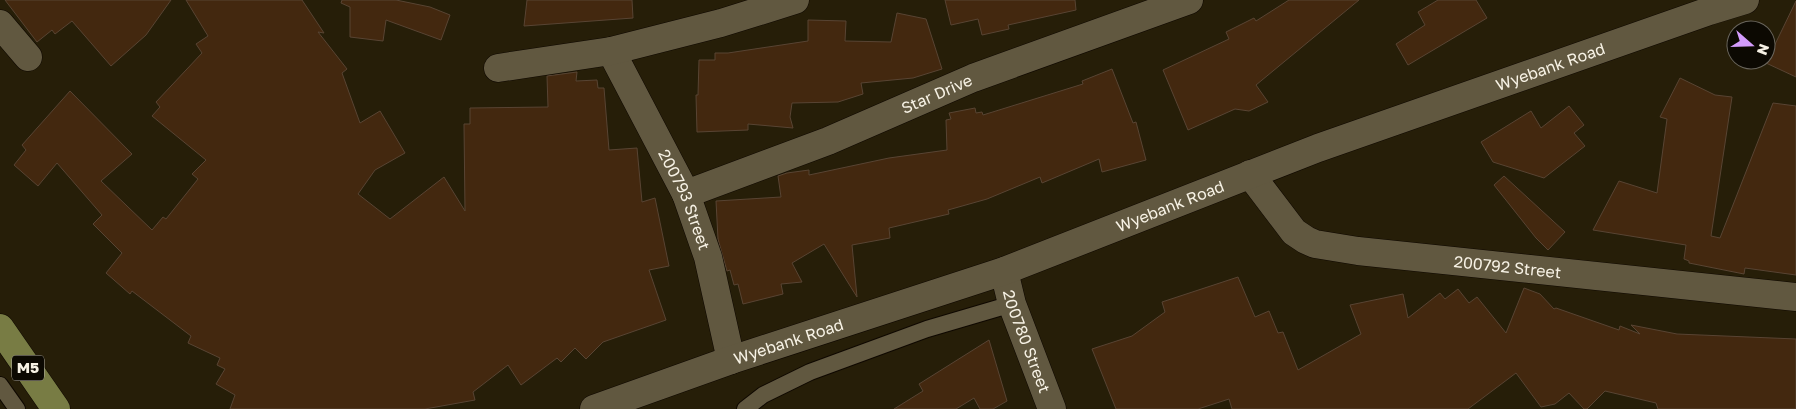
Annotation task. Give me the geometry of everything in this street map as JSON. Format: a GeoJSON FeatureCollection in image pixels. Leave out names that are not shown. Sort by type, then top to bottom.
{"type":"FeatureCollection","features":[{"type":"Feature","properties":{"kind":"main road","name":"M5"},"geometry":{"type":"LineString","coordinates":[[0,328],[56,409]]}},
{"type":"Feature","properties":{"kind":"street"},"geometry":{"type":"LineString","coordinates":[[498,68],[611,51],[720,23],[795,0]]}},
{"type":"Feature","properties":{"kind":"street","name":"Star Drive"},"geometry":{"type":"LineString","coordinates":[[686,194],[828,142],[973,78],[1189,0]]}},
{"type":"Feature","properties":{"kind":"street","name":"Wyebank Road"},"geometry":{"type":"LineString","coordinates":[[594,409],[730,360],[1004,271],[1318,148],[1745,0]]}},
{"type":"Feature","properties":{"kind":"street"},"geometry":{"type":"LineString","coordinates":[[0,24],[28,57]]}},
{"type":"Feature","properties":{"kind":"street","name":"200793 Street"},"geometry":{"type":"LineString","coordinates":[[611,51],[686,194],[708,257],[730,360]]}},
{"type":"Feature","properties":{"kind":"street","name":"200792 Street"},"geometry":{"type":"LineString","coordinates":[[1250,174],[1294,232],[1315,244],[1358,251],[1796,297]]}},
{"type":"Feature","properties":{"kind":"street","name":"200780 Street"},"geometry":{"type":"LineString","coordinates":[[1004,271],[1012,304],[1052,409]]}},
{"type":"Feature","properties":{"kind":"lane"},"geometry":{"type":"LineString","coordinates":[[751,407],[763,394],[810,372],[927,329],[1012,304]]}},
{"type":"Feature","properties":{"kind":"lane"},"geometry":{"type":"LineString","coordinates":[[0,385],[17,409]]}},
{"type":"Feature","properties":{"kind":"building"},"geometry":{"type":"Polygon","coordinates":[[[5,0],[171,0],[146,35],[111,66],[72,21],[55,34],[52,30],[37,42],[5,0]]]}},
{"type":"Feature","properties":{"kind":"building"},"geometry":{"type":"Polygon","coordinates":[[[186,0],[302,0],[324,33],[318,32],[347,69],[342,73],[360,123],[380,111],[405,153],[375,170],[358,194],[390,219],[444,177],[465,211],[464,124],[470,124],[470,108],[548,107],[547,76],[577,72],[576,81],[597,80],[598,88],[604,88],[609,150],[637,148],[642,202],[655,198],[669,266],[649,270],[666,320],[603,342],[586,359],[575,348],[561,362],[557,358],[521,385],[508,365],[473,392],[475,400],[425,409],[230,409],[235,395],[216,384],[225,369],[217,365],[220,358],[188,343],[191,336],[132,291],[130,294],[106,273],[122,253],[93,224],[102,215],[57,163],[38,186],[14,165],[26,150],[22,145],[70,91],[132,154],[101,181],[152,230],[163,217],[166,219],[198,179],[192,174],[206,160],[152,116],[160,107],[156,102],[202,53],[196,44],[208,36],[186,0]]]}},
{"type":"Feature","properties":{"kind":"building"},"geometry":{"type":"Polygon","coordinates":[[[342,0],[396,0],[430,7],[450,15],[441,40],[386,20],[383,41],[350,37],[350,7],[341,3],[342,0]]]}},
{"type":"Feature","properties":{"kind":"building"},"geometry":{"type":"Polygon","coordinates":[[[527,0],[632,0],[633,18],[524,26],[527,0]]]}},
{"type":"Feature","properties":{"kind":"building"},"geometry":{"type":"Polygon","coordinates":[[[945,0],[1075,0],[1076,10],[1008,25],[1009,29],[982,35],[978,19],[951,25],[945,0]]]}},
{"type":"Feature","properties":{"kind":"building"},"geometry":{"type":"Polygon","coordinates":[[[1289,0],[1359,0],[1256,85],[1268,102],[1249,111],[1235,109],[1188,130],[1163,70],[1229,39],[1226,32],[1254,18],[1256,21],[1289,0]]]}},
{"type":"Feature","properties":{"kind":"building"},"geometry":{"type":"Polygon","coordinates":[[[1438,0],[1476,0],[1487,18],[1408,65],[1396,44],[1425,25],[1418,12],[1438,0]]]}},
{"type":"Feature","properties":{"kind":"building"},"geometry":{"type":"Polygon","coordinates":[[[1796,1],[1796,77],[1776,68],[1776,42],[1796,1]]]}},
{"type":"Feature","properties":{"kind":"building"},"geometry":{"type":"Polygon","coordinates":[[[897,13],[926,19],[942,69],[913,78],[861,83],[863,94],[838,102],[792,103],[790,117],[793,128],[748,124],[748,130],[697,132],[696,95],[698,95],[699,60],[715,60],[715,53],[728,53],[808,41],[808,20],[846,21],[845,41],[891,42],[897,13]]]}},
{"type":"Feature","properties":{"kind":"building"},"geometry":{"type":"Polygon","coordinates":[[[1112,69],[1133,123],[1136,122],[1146,160],[1102,172],[1099,159],[1042,183],[1040,177],[987,199],[948,210],[949,214],[889,228],[890,238],[852,245],[857,297],[824,244],[792,263],[802,282],[781,284],[783,294],[743,304],[738,284],[734,285],[730,270],[727,271],[718,239],[716,201],[781,197],[778,176],[787,173],[809,170],[809,175],[889,158],[947,150],[946,120],[951,119],[949,113],[975,108],[976,113],[982,112],[983,115],[1083,84],[1082,81],[1112,69]]]}},
{"type":"Feature","properties":{"kind":"building"},"geometry":{"type":"Polygon","coordinates":[[[1680,78],[1715,95],[1732,97],[1711,236],[1720,238],[1773,103],[1796,106],[1796,275],[1745,268],[1744,274],[1689,263],[1689,261],[1684,259],[1686,245],[1593,230],[1619,181],[1657,193],[1667,119],[1660,117],[1680,78]]]}},
{"type":"Feature","properties":{"kind":"building"},"geometry":{"type":"Polygon","coordinates":[[[1569,106],[1584,125],[1574,133],[1585,146],[1544,178],[1493,162],[1481,142],[1531,111],[1541,128],[1569,106]]]}},
{"type":"Feature","properties":{"kind":"building"},"geometry":{"type":"Polygon","coordinates":[[[1504,176],[1565,232],[1548,250],[1536,238],[1494,185],[1504,176]]]}},
{"type":"Feature","properties":{"kind":"building"},"geometry":{"type":"Polygon","coordinates":[[[1238,277],[1255,317],[1269,311],[1278,333],[1283,332],[1298,370],[1361,334],[1350,305],[1403,294],[1408,318],[1440,293],[1445,299],[1458,289],[1469,303],[1477,297],[1506,333],[1524,288],[1540,294],[1554,309],[1556,308],[1619,330],[1620,326],[1640,334],[1631,325],[1677,334],[1796,339],[1796,409],[1658,409],[1656,403],[1605,391],[1587,409],[1584,409],[1569,393],[1555,404],[1541,407],[1516,373],[1468,409],[1232,409],[1229,399],[1198,409],[1116,409],[1092,349],[1132,336],[1165,312],[1162,302],[1238,277]]]}},
{"type":"Feature","properties":{"kind":"building"},"geometry":{"type":"Polygon","coordinates":[[[989,340],[1007,401],[993,409],[980,409],[974,398],[956,409],[894,409],[923,391],[919,384],[989,340]]]}}]}
